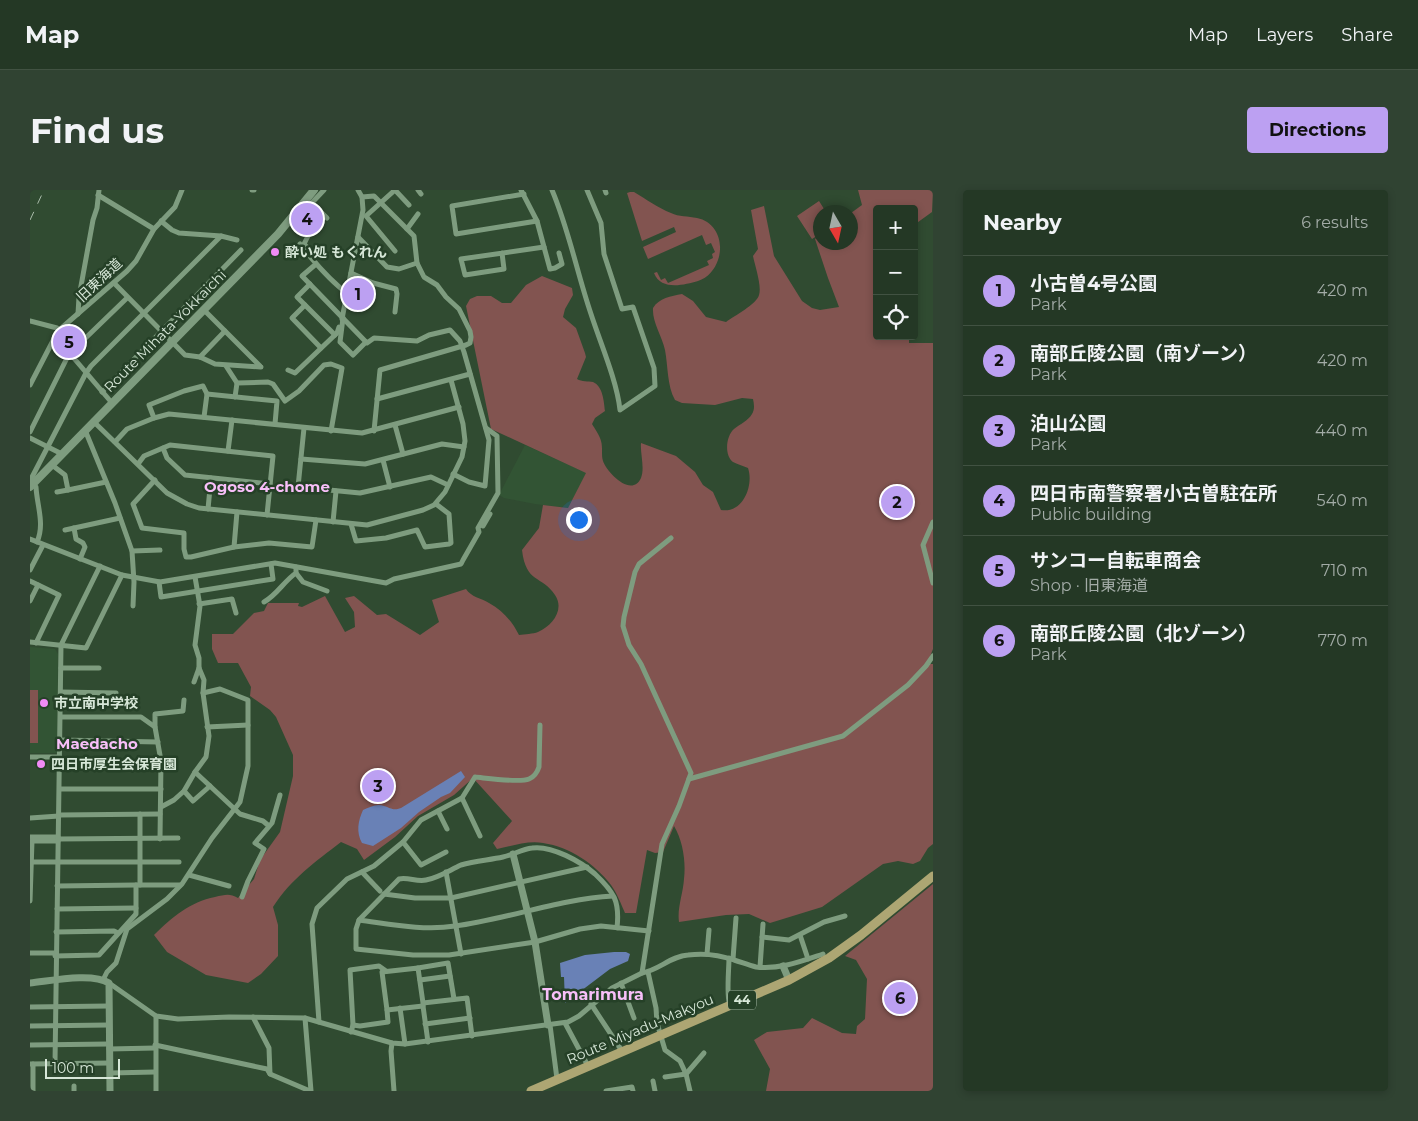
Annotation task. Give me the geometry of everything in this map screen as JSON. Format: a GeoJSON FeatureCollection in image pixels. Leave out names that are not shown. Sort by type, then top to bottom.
{"type":"FeatureCollection","features":[{"type":"Feature","properties":{"kind":"main road","name":"Route Mihata-Yokkaichi"},"geometry":{"type":"LineString","coordinates":[[31,484],[52,465],[278,234],[314,190]]}},
{"type":"Feature","properties":{"kind":"main road","name":"Route Miyadu-Makyou"},"geometry":{"type":"LineString","coordinates":[[531,1091],[789,980],[829,958],[861,935],[933,876]]}},
{"type":"Feature","properties":{"kind":"street","name":"旧東海道"},"geometry":{"type":"LineString","coordinates":[[30,385],[58,330],[128,271],[136,261],[154,229],[175,207],[182,190]]}},
{"type":"Feature","properties":{"kind":"street"},"geometry":{"type":"LineString","coordinates":[[312,253],[304,244],[308,236],[293,216],[306,209],[324,190]]}},
{"type":"Feature","properties":{"kind":"street"},"geometry":{"type":"LineString","coordinates":[[358,190],[362,197],[363,210],[340,342],[353,354],[366,342],[374,338],[418,342],[429,336],[450,330],[460,341],[486,428],[488,440],[485,486],[469,482],[453,474]]}},
{"type":"Feature","properties":{"kind":"street"},"geometry":{"type":"LineString","coordinates":[[367,215],[395,190],[409,205]]}},
{"type":"Feature","properties":{"kind":"street"},"geometry":{"type":"LineString","coordinates":[[552,190],[620,410],[655,386],[654,368],[633,307],[622,309],[617,296],[604,254],[601,223],[587,190]]}},
{"type":"Feature","properties":{"kind":"street"},"geometry":{"type":"LineString","coordinates":[[78,314],[79,297],[99,192],[154,229]]}},
{"type":"Feature","properties":{"kind":"street"},"geometry":{"type":"LineString","coordinates":[[537,222],[456,234],[452,206],[523,192],[537,222],[550,269],[562,264],[559,253]]}},
{"type":"Feature","properties":{"kind":"street"},"geometry":{"type":"LineString","coordinates":[[362,197],[374,196],[414,236],[417,263],[424,277],[438,285],[446,297],[459,309],[471,337],[470,344],[380,370],[374,431]]}},
{"type":"Feature","properties":{"kind":"street"},"geometry":{"type":"LineString","coordinates":[[312,203],[326,218]]}},
{"type":"Feature","properties":{"kind":"street"},"geometry":{"type":"LineString","coordinates":[[363,210],[395,251]]}},
{"type":"Feature","properties":{"kind":"street"},"geometry":{"type":"LineString","coordinates":[[407,229],[418,214]]}},
{"type":"Feature","properties":{"kind":"street"},"geometry":{"type":"LineString","coordinates":[[162,221],[172,230],[179,233],[221,236],[237,240]]}},
{"type":"Feature","properties":{"kind":"street"},"geometry":{"type":"LineString","coordinates":[[36,542],[41,533],[42,523],[36,487],[31,484],[86,373],[221,236]]}},
{"type":"Feature","properties":{"kind":"street"},"geometry":{"type":"LineString","coordinates":[[358,237],[387,267],[399,269],[417,263]]}},
{"type":"Feature","properties":{"kind":"street"},"geometry":{"type":"LineString","coordinates":[[300,244],[316,264],[348,294]]}},
{"type":"Feature","properties":{"kind":"street"},"geometry":{"type":"LineString","coordinates":[[502,253],[504,269],[465,275],[461,259],[502,253],[544,247]]}},
{"type":"Feature","properties":{"kind":"street"},"geometry":{"type":"LineString","coordinates":[[102,392],[242,250]]}},
{"type":"Feature","properties":{"kind":"street"},"geometry":{"type":"LineString","coordinates":[[316,264],[302,276],[366,342]]}},
{"type":"Feature","properties":{"kind":"street"},"geometry":{"type":"LineString","coordinates":[[351,273],[373,283],[396,289],[395,312]]}},
{"type":"Feature","properties":{"kind":"street"},"geometry":{"type":"LineString","coordinates":[[114,283],[185,355],[200,357],[215,364],[226,366],[261,367],[204,310]]}},
{"type":"Feature","properties":{"kind":"street"},"geometry":{"type":"LineString","coordinates":[[310,284],[297,297],[335,335]]}},
{"type":"Feature","properties":{"kind":"street"},"geometry":{"type":"LineString","coordinates":[[30,432],[69,354],[127,298]]}},
{"type":"Feature","properties":{"kind":"street"},"geometry":{"type":"LineString","coordinates":[[305,305],[292,318],[321,348]]}},
{"type":"Feature","properties":{"kind":"street"},"geometry":{"type":"LineString","coordinates":[[288,370],[295,373],[335,335],[343,318]]}},
{"type":"Feature","properties":{"kind":"street"},"geometry":{"type":"LineString","coordinates":[[30,322],[58,330]]}},
{"type":"Feature","properties":{"kind":"street"},"geometry":{"type":"LineString","coordinates":[[200,357],[225,332]]}},
{"type":"Feature","properties":{"kind":"street"},"geometry":{"type":"LineString","coordinates":[[55,336],[112,403]]}},
{"type":"Feature","properties":{"kind":"street"},"geometry":{"type":"LineString","coordinates":[[237,383],[268,382],[273,384],[285,401],[299,391],[324,365],[331,364],[342,368],[331,431]]}},
{"type":"Feature","properties":{"kind":"street"},"geometry":{"type":"LineString","coordinates":[[226,366],[237,383],[235,397]]}},
{"type":"Feature","properties":{"kind":"street"},"geometry":{"type":"LineString","coordinates":[[377,399],[470,374]]}},
{"type":"Feature","properties":{"kind":"street"},"geometry":{"type":"LineString","coordinates":[[93,421],[173,497],[187,504],[208,509],[367,525],[422,510],[436,504],[441,499],[462,457],[464,447],[465,433],[451,380]]}},
{"type":"Feature","properties":{"kind":"street"},"geometry":{"type":"LineString","coordinates":[[154,418],[149,406],[184,391],[203,386],[206,394],[204,417]]}},
{"type":"Feature","properties":{"kind":"street"},"geometry":{"type":"LineString","coordinates":[[206,394],[276,401],[274,424]]}},
{"type":"Feature","properties":{"kind":"street"},"geometry":{"type":"LineString","coordinates":[[115,442],[127,429],[169,414],[352,433],[374,431],[458,407]]}},
{"type":"Feature","properties":{"kind":"street"},"geometry":{"type":"LineString","coordinates":[[228,451],[232,420]]}},
{"type":"Feature","properties":{"kind":"street"},"geometry":{"type":"LineString","coordinates":[[395,425],[403,454]]}},
{"type":"Feature","properties":{"kind":"street"},"geometry":{"type":"LineString","coordinates":[[304,428],[298,486],[360,494],[431,477],[448,485]]}},
{"type":"Feature","properties":{"kind":"street"},"geometry":{"type":"LineString","coordinates":[[479,532],[478,528],[498,493],[497,436],[486,428]]}},
{"type":"Feature","properties":{"kind":"street"},"geometry":{"type":"LineString","coordinates":[[85,430],[132,551],[134,578],[132,606]]}},
{"type":"Feature","properties":{"kind":"street"},"geometry":{"type":"LineString","coordinates":[[30,438],[62,454]]}},
{"type":"Feature","properties":{"kind":"street"},"geometry":{"type":"LineString","coordinates":[[301,458],[365,464],[442,444],[464,447]]}},
{"type":"Feature","properties":{"kind":"street"},"geometry":{"type":"LineString","coordinates":[[138,464],[144,456],[170,445],[273,456],[267,515]]}},
{"type":"Feature","properties":{"kind":"street"},"geometry":{"type":"LineString","coordinates":[[163,448],[167,458],[185,475],[270,484]]}},
{"type":"Feature","properties":{"kind":"street"},"geometry":{"type":"LineString","coordinates":[[383,460],[390,487]]}},
{"type":"Feature","properties":{"kind":"street"},"geometry":{"type":"LineString","coordinates":[[52,465],[65,475],[68,490]]}},
{"type":"Feature","properties":{"kind":"street"},"geometry":{"type":"LineString","coordinates":[[208,509],[211,478]]}},
{"type":"Feature","properties":{"kind":"street"},"geometry":{"type":"LineString","coordinates":[[155,480],[133,504],[142,528],[184,533],[186,556],[191,557],[234,547],[269,543],[312,548],[316,520]]}},
{"type":"Feature","properties":{"kind":"street"},"geometry":{"type":"LineString","coordinates":[[57,492],[106,482]]}},
{"type":"Feature","properties":{"kind":"street"},"geometry":{"type":"LineString","coordinates":[[333,522],[336,491]]}},
{"type":"Feature","properties":{"kind":"street"},"geometry":{"type":"LineString","coordinates":[[351,524],[356,541],[386,538],[418,530],[425,548],[449,544],[449,514],[436,504]]}},
{"type":"Feature","properties":{"kind":"street"},"geometry":{"type":"LineString","coordinates":[[234,547],[237,512]]}},
{"type":"Feature","properties":{"kind":"street"},"geometry":{"type":"LineString","coordinates":[[30,539],[122,575],[159,582],[270,564],[296,570],[386,583],[394,579],[461,564],[490,514]]}},
{"type":"Feature","properties":{"kind":"street"},"geometry":{"type":"LineString","coordinates":[[65,530],[120,518]]}},
{"type":"Feature","properties":{"kind":"street"},"geometry":{"type":"LineString","coordinates":[[933,522],[923,544],[933,583]]}},
{"type":"Feature","properties":{"kind":"street"},"geometry":{"type":"LineString","coordinates":[[74,528],[76,539],[83,543],[85,547],[80,558]]}},
{"type":"Feature","properties":{"kind":"street"},"geometry":{"type":"LineString","coordinates":[[670,538],[640,564],[635,572],[624,617],[624,626],[629,645],[641,664],[691,773],[662,844],[648,931],[645,972],[664,1050],[680,1061],[686,1074],[690,1091]]}},
{"type":"Feature","properties":{"kind":"street"},"geometry":{"type":"LineString","coordinates":[[30,570],[42,544]]}},
{"type":"Feature","properties":{"kind":"street"},"geometry":{"type":"LineString","coordinates":[[132,551],[160,550]]}},
{"type":"Feature","properties":{"kind":"street"},"geometry":{"type":"LineString","coordinates":[[159,582],[161,597],[273,579],[270,564]]}},
{"type":"Feature","properties":{"kind":"street"},"geometry":{"type":"LineString","coordinates":[[55,1063],[54,1007],[60,789],[61,645],[100,566]]}},
{"type":"Feature","properties":{"kind":"street"},"geometry":{"type":"LineString","coordinates":[[296,570],[303,582],[327,591]]}},
{"type":"Feature","properties":{"kind":"street"},"geometry":{"type":"LineString","coordinates":[[264,602],[296,570]]}},
{"type":"Feature","properties":{"kind":"street"},"geometry":{"type":"LineString","coordinates":[[33,643],[86,648],[122,575]]}},
{"type":"Feature","properties":{"kind":"street"},"geometry":{"type":"LineString","coordinates":[[194,682],[199,668],[199,658],[195,644],[199,604],[195,577]]}},
{"type":"Feature","properties":{"kind":"street"},"geometry":{"type":"LineString","coordinates":[[30,581],[59,595],[33,643]]}},
{"type":"Feature","properties":{"kind":"street"},"geometry":{"type":"LineString","coordinates":[[30,601],[38,585]]}},
{"type":"Feature","properties":{"kind":"street"},"geometry":{"type":"LineString","coordinates":[[199,604],[232,599],[236,613]]}},
{"type":"Feature","properties":{"kind":"street"},"geometry":{"type":"LineString","coordinates":[[689,779],[842,736],[908,685],[933,656]]}},
{"type":"Feature","properties":{"kind":"street"},"geometry":{"type":"LineString","coordinates":[[61,668],[99,668]]}},
{"type":"Feature","properties":{"kind":"street"},"geometry":{"type":"LineString","coordinates":[[161,807],[174,800],[184,791],[206,757],[209,736],[203,693],[204,680],[199,668]]}},
{"type":"Feature","properties":{"kind":"street"},"geometry":{"type":"LineString","coordinates":[[110,1091],[109,1006],[106,981],[116,963],[117,955],[127,930],[166,900],[180,886],[212,838],[240,802],[248,766],[248,700],[220,689],[203,693]]}},
{"type":"Feature","properties":{"kind":"street"},"geometry":{"type":"LineString","coordinates":[[61,692],[116,693]]}},
{"type":"Feature","properties":{"kind":"street"},"geometry":{"type":"LineString","coordinates":[[160,839],[161,766],[155,714],[181,712],[184,710],[184,700]]}},
{"type":"Feature","properties":{"kind":"street"},"geometry":{"type":"LineString","coordinates":[[61,717],[141,717],[155,727]]}},
{"type":"Feature","properties":{"kind":"street"},"geometry":{"type":"LineString","coordinates":[[207,727],[248,725]]}},
{"type":"Feature","properties":{"kind":"street"},"geometry":{"type":"LineString","coordinates":[[319,1022],[312,924],[317,908],[347,879],[374,866],[403,842],[417,823],[462,798],[475,777],[527,780],[534,775],[539,768],[540,725]]}},
{"type":"Feature","properties":{"kind":"street"},"geometry":{"type":"LineString","coordinates":[[60,740],[158,742]]}},
{"type":"Feature","properties":{"kind":"street"},"geometry":{"type":"LineString","coordinates":[[30,757],[60,757]]}},
{"type":"Feature","properties":{"kind":"street"},"geometry":{"type":"LineString","coordinates":[[60,766],[161,766]]}},
{"type":"Feature","properties":{"kind":"street"},"geometry":{"type":"LineString","coordinates":[[195,772],[234,810],[240,814],[263,821],[269,826]]}},
{"type":"Feature","properties":{"kind":"street"},"geometry":{"type":"LineString","coordinates":[[184,791],[193,801],[210,786]]}},
{"type":"Feature","properties":{"kind":"street"},"geometry":{"type":"LineString","coordinates":[[60,789],[161,789]]}},
{"type":"Feature","properties":{"kind":"street"},"geometry":{"type":"LineString","coordinates":[[242,897],[264,849],[256,843],[272,823],[280,795]]}},
{"type":"Feature","properties":{"kind":"street"},"geometry":{"type":"LineString","coordinates":[[462,798],[480,836]]}},
{"type":"Feature","properties":{"kind":"street"},"geometry":{"type":"LineString","coordinates":[[438,811],[447,829]]}},
{"type":"Feature","properties":{"kind":"street"},"geometry":{"type":"LineString","coordinates":[[30,953],[98,955],[136,914],[140,862],[140,814]]}},
{"type":"Feature","properties":{"kind":"street"},"geometry":{"type":"LineString","coordinates":[[30,818],[160,814]]}},
{"type":"Feature","properties":{"kind":"street"},"geometry":{"type":"LineString","coordinates":[[30,837],[58,839]]}},
{"type":"Feature","properties":{"kind":"street"},"geometry":{"type":"LineString","coordinates":[[30,901],[32,841],[178,838]]}},
{"type":"Feature","properties":{"kind":"street"},"geometry":{"type":"LineString","coordinates":[[403,842],[421,865],[446,852]]}},
{"type":"Feature","properties":{"kind":"street"},"geometry":{"type":"LineString","coordinates":[[618,928],[619,907],[614,896],[604,883],[587,868],[570,858],[539,848],[527,849],[513,854],[468,863],[423,881],[399,879],[382,893],[359,920],[356,929],[356,949],[425,956],[461,954],[536,942],[601,926],[618,928],[648,931]]}},
{"type":"Feature","properties":{"kind":"street"},"geometry":{"type":"LineString","coordinates":[[513,854],[536,942],[557,1080]]}},
{"type":"Feature","properties":{"kind":"street"},"geometry":{"type":"LineString","coordinates":[[31,862],[179,862]]}},
{"type":"Feature","properties":{"kind":"street"},"geometry":{"type":"LineString","coordinates":[[362,872],[382,893],[429,899],[451,898],[587,868]]}},
{"type":"Feature","properties":{"kind":"street"},"geometry":{"type":"LineString","coordinates":[[446,872],[461,954]]}},
{"type":"Feature","properties":{"kind":"street"},"geometry":{"type":"LineString","coordinates":[[189,875],[229,886]]}},
{"type":"Feature","properties":{"kind":"street"},"geometry":{"type":"LineString","coordinates":[[57,886],[180,886]]}},
{"type":"Feature","properties":{"kind":"street"},"geometry":{"type":"LineString","coordinates":[[359,920],[421,927],[455,926],[573,900],[614,896]]}},
{"type":"Feature","properties":{"kind":"street"},"geometry":{"type":"LineString","coordinates":[[56,909],[136,908]]}},
{"type":"Feature","properties":{"kind":"street"},"geometry":{"type":"LineString","coordinates":[[762,937],[789,940],[824,922],[845,916]]}},
{"type":"Feature","properties":{"kind":"street"},"geometry":{"type":"LineString","coordinates":[[730,1005],[727,1000],[736,918]]}},
{"type":"Feature","properties":{"kind":"street"},"geometry":{"type":"LineString","coordinates":[[760,967],[763,924]]}},
{"type":"Feature","properties":{"kind":"street"},"geometry":{"type":"LineString","coordinates":[[708,930],[708,954]]}},
{"type":"Feature","properties":{"kind":"street"},"geometry":{"type":"LineString","coordinates":[[56,932],[114,931],[118,934]]}},
{"type":"Feature","properties":{"kind":"street"},"geometry":{"type":"LineString","coordinates":[[800,935],[808,959]]}},
{"type":"Feature","properties":{"kind":"street"},"geometry":{"type":"LineString","coordinates":[[30,984],[90,978],[106,981],[156,1016],[178,1019],[305,1018],[392,1043],[405,1044],[565,1023],[573,1020],[621,983],[675,958],[689,954],[708,954],[760,967],[783,966],[823,954]]}},
{"type":"Feature","properties":{"kind":"street"},"geometry":{"type":"LineString","coordinates":[[353,1025],[360,1026],[388,1022],[382,972],[448,963],[454,998]]}},
{"type":"Feature","properties":{"kind":"street"},"geometry":{"type":"LineString","coordinates":[[351,1032],[353,1025],[350,970],[379,966],[386,971]]}},
{"type":"Feature","properties":{"kind":"street"},"geometry":{"type":"LineString","coordinates":[[783,966],[789,980]]}},
{"type":"Feature","properties":{"kind":"street"},"geometry":{"type":"LineString","coordinates":[[418,968],[428,1042]]}},
{"type":"Feature","properties":{"kind":"street"},"geometry":{"type":"LineString","coordinates":[[420,980],[450,976]]}},
{"type":"Feature","properties":{"kind":"street"},"geometry":{"type":"LineString","coordinates":[[621,983],[634,1018]]}},
{"type":"Feature","properties":{"kind":"street"},"geometry":{"type":"LineString","coordinates":[[387,1010],[454,998],[467,998],[472,1036]]}},
{"type":"Feature","properties":{"kind":"street"},"geometry":{"type":"LineString","coordinates":[[592,1004],[622,1051]]}},
{"type":"Feature","properties":{"kind":"street"},"geometry":{"type":"LineString","coordinates":[[30,1007],[109,1006]]}},
{"type":"Feature","properties":{"kind":"street"},"geometry":{"type":"LineString","coordinates":[[400,1008],[405,1044]]}},
{"type":"Feature","properties":{"kind":"street"},"geometry":{"type":"LineString","coordinates":[[156,1016],[156,1091]]}},
{"type":"Feature","properties":{"kind":"street"},"geometry":{"type":"LineString","coordinates":[[253,1017],[269,1048],[270,1074]]}},
{"type":"Feature","properties":{"kind":"street"},"geometry":{"type":"LineString","coordinates":[[30,1045],[155,1047],[267,1070],[270,1074],[310,1091],[305,1018]]}},
{"type":"Feature","properties":{"kind":"street"},"geometry":{"type":"LineString","coordinates":[[425,1024],[470,1018]]}},
{"type":"Feature","properties":{"kind":"street"},"geometry":{"type":"LineString","coordinates":[[565,1023],[588,1066]]}},
{"type":"Feature","properties":{"kind":"street"},"geometry":{"type":"LineString","coordinates":[[30,1026],[109,1025]]}},
{"type":"Feature","properties":{"kind":"street"},"geometry":{"type":"LineString","coordinates":[[392,1043],[394,1091]]}},
{"type":"Feature","properties":{"kind":"street"},"geometry":{"type":"LineString","coordinates":[[665,1077],[686,1074],[704,1053]]}},
{"type":"Feature","properties":{"kind":"street"},"geometry":{"type":"LineString","coordinates":[[33,1091],[31,1064],[110,1063]]}},
{"type":"Feature","properties":{"kind":"street"},"geometry":{"type":"LineString","coordinates":[[110,1073],[155,1072]]}},
{"type":"Feature","properties":{"kind":"street"},"geometry":{"type":"LineString","coordinates":[[653,1081],[655,1091]]}},
{"type":"Feature","properties":{"kind":"street"},"geometry":{"type":"LineString","coordinates":[[606,1091],[632,1086],[633,1091]]}},
{"type":"Feature","properties":{"kind":"shaded area"},"geometry":{"type":"Polygon","coordinates":[[[858,190],[933,190],[932,212],[918,222],[918,205],[873,205],[873,340],[909,340],[909,343],[933,343],[933,649],[927,664],[933,664],[933,844],[928,848],[920,861],[913,864],[898,861],[883,864],[822,907],[770,923],[749,914],[726,915],[679,922],[685,866],[682,845],[674,826],[663,852],[655,853],[647,850],[636,913],[625,913],[615,891],[605,877],[590,864],[563,848],[532,842],[497,849],[493,843],[512,821],[473,778],[454,795],[418,816],[395,837],[364,860],[357,849],[341,842],[304,872],[273,907],[278,925],[278,956],[261,974],[248,983],[206,975],[167,952],[154,935],[168,922],[189,906],[206,899],[227,895],[238,898],[254,879],[260,860],[280,832],[293,776],[293,755],[276,717],[270,710],[250,696],[251,687],[238,663],[218,663],[212,649],[212,634],[233,634],[254,613],[264,611],[268,603],[299,603],[298,606],[302,607],[325,596],[345,632],[355,627],[354,612],[345,598],[354,596],[377,615],[386,614],[420,635],[439,622],[432,600],[466,589],[503,613],[519,635],[538,632],[548,626],[556,617],[559,606],[555,595],[527,569],[522,550],[539,528],[543,505],[568,508],[586,473],[491,429],[466,306],[470,299],[477,296],[491,296],[502,303],[511,303],[526,285],[542,276],[572,288],[573,295],[563,317],[576,328],[586,357],[577,379],[593,382],[599,387],[602,395],[605,411],[595,418],[592,424],[600,439],[602,459],[609,472],[626,485],[637,484],[643,470],[641,443],[676,456],[695,472],[703,485],[713,492],[721,510],[729,510],[735,508],[745,497],[748,490],[749,475],[748,468],[730,459],[727,450],[729,436],[734,429],[746,421],[752,414],[754,408],[753,399],[742,398],[715,405],[682,403],[675,400],[669,382],[664,345],[654,318],[653,308],[662,300],[682,294],[693,301],[706,317],[726,322],[754,302],[759,295],[760,287],[753,256],[758,249],[751,210],[764,206],[774,256],[802,301],[812,308],[820,310],[839,307],[819,250],[858,250],[858,208],[862,205],[858,190]]]}},
{"type":"Feature","properties":{"kind":"shaded area"},"geometry":{"type":"Polygon","coordinates":[[[634,192],[666,211],[680,216],[704,220],[710,224],[717,234],[720,247],[718,260],[711,273],[702,280],[680,285],[667,284],[657,279],[654,273],[657,272],[661,280],[665,278],[668,283],[709,265],[707,261],[713,258],[712,254],[715,252],[711,243],[706,245],[702,235],[648,259],[643,247],[676,232],[674,227],[642,241],[627,193],[634,192]]]}},
{"type":"Feature","properties":{"kind":"shaded area"},"geometry":{"type":"Polygon","coordinates":[[[819,201],[822,205],[813,205],[819,201]]]}},
{"type":"Feature","properties":{"kind":"shaded area"},"geometry":{"type":"Polygon","coordinates":[[[813,205],[813,238],[812,239],[797,216],[813,205]]]}},
{"type":"Feature","properties":{"kind":"shaded area"},"geometry":{"type":"Polygon","coordinates":[[[353,275],[373,285],[362,303],[346,305],[353,275]]]}},
{"type":"Feature","properties":{"kind":"shaded area"},"geometry":{"type":"Polygon","coordinates":[[[525,445],[587,473],[568,508],[535,504],[504,498],[499,495],[525,445]]]}},
{"type":"Feature","properties":{"kind":"shaded area","name":"市立南中学校"},"geometry":{"type":"Polygon","coordinates":[[[30,647],[55,649],[58,654],[57,753],[30,753],[30,647]]]}},
{"type":"Feature","properties":{"kind":"shaded area"},"geometry":{"type":"Polygon","coordinates":[[[30,690],[38,690],[38,743],[30,743],[30,690]]]}},
{"type":"Feature","properties":{"kind":"shaded area"},"geometry":{"type":"Polygon","coordinates":[[[933,884],[933,1091],[766,1091],[770,1069],[754,1040],[767,1032],[803,1028],[812,1018],[842,1033],[856,1034],[857,1026],[865,1019],[867,979],[856,960],[845,956],[933,884]]]}},
{"type":"Feature","properties":{"kind":"water"},"geometry":{"type":"Polygon","coordinates":[[[461,771],[465,777],[450,793],[419,812],[401,828],[373,846],[362,843],[358,826],[363,810],[379,805],[394,809],[401,808],[461,771]]]}},
{"type":"Feature","properties":{"kind":"water"},"geometry":{"type":"Polygon","coordinates":[[[614,952],[630,954],[628,961],[610,969],[565,1003],[564,977],[561,977],[560,963],[585,955],[614,952]]]}},
{"type":"Feature","properties":{"kind":"railway"},"geometry":{"type":"LineString","coordinates":[[30,220],[44,190]]}},
{"type":"Feature","properties":{"kind":"place","name":"四日市南警察署小古曽駐在所"},"geometry":{"type":"Point","coordinates":[307,219]}},
{"type":"Feature","properties":{"kind":"place","name":"酔い処 もくれん"},"geometry":{"type":"Point","coordinates":[275,252]}},
{"type":"Feature","properties":{"kind":"place","name":"小古曽4号公園"},"geometry":{"type":"Point","coordinates":[358,294]}},
{"type":"Feature","properties":{"kind":"place","name":"サンコー自転車商会"},"geometry":{"type":"Point","coordinates":[69,342]}},
{"type":"Feature","properties":{"kind":"place","name":"南部丘陵公園（南ゾーン）"},"geometry":{"type":"Point","coordinates":[897,502]}},
{"type":"Feature","properties":{"kind":"place","name":"市立南中学校"},"geometry":{"type":"Point","coordinates":[44,703]}},
{"type":"Feature","properties":{"kind":"place","name":"四日市厚生会保育園"},"geometry":{"type":"Point","coordinates":[41,764]}},
{"type":"Feature","properties":{"kind":"place","name":"泊山公園"},"geometry":{"type":"Point","coordinates":[378,786]}},
{"type":"Feature","properties":{"kind":"place","name":"南部丘陵公園（北ゾーン）"},"geometry":{"type":"Point","coordinates":[900,998]}},
{"type":"Feature","properties":{"kind":"district","name":"Ogoso 4-chome"},"geometry":{"type":"Point","coordinates":[267,487]}},
{"type":"Feature","properties":{"kind":"district","name":"Maedacho"},"geometry":{"type":"Point","coordinates":[97,744]}},
{"type":"Feature","properties":{"kind":"district","name":"Tomarimura"},"geometry":{"type":"Point","coordinates":[593,994]}}]}
